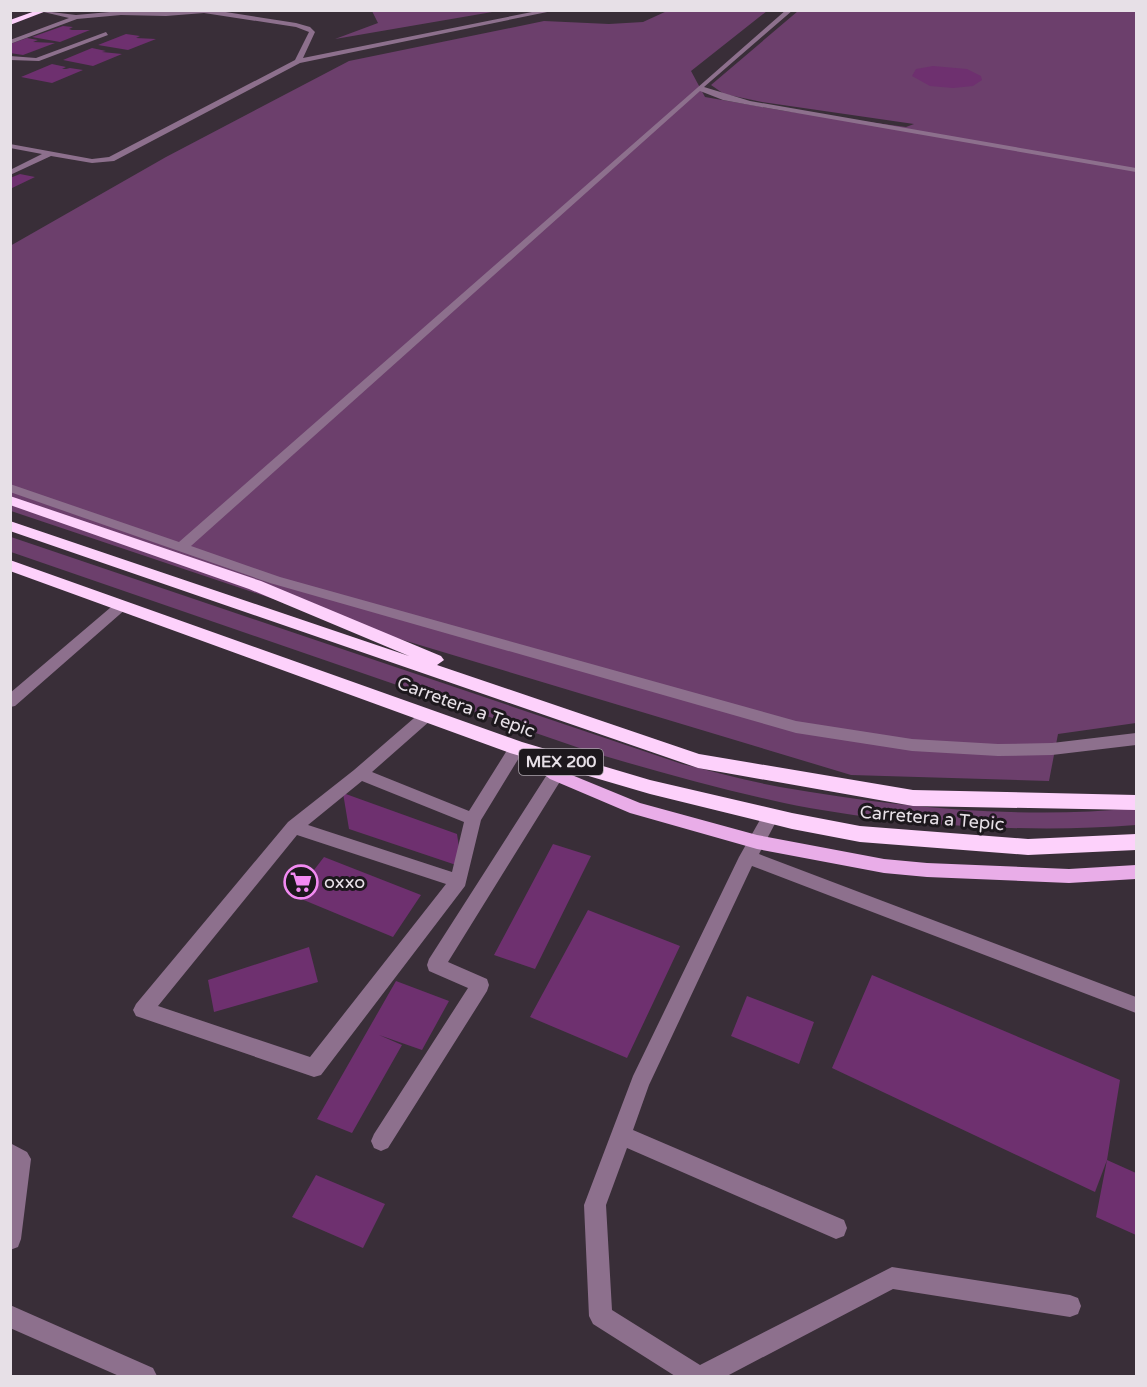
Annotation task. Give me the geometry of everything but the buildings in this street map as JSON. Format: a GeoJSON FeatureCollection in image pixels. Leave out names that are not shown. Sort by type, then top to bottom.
{"type":"FeatureCollection","features":[{"type":"Feature","properties":{"kind":"highway"},"geometry":{"type":"LineString","coordinates":[[10,15],[24,10]]}},
{"type":"Feature","properties":{"kind":"highway"},"geometry":{"type":"LineString","coordinates":[[10,23],[43,11]]}},
{"type":"Feature","properties":{"kind":"highway"},"geometry":{"type":"LineString","coordinates":[[10,500],[281,595],[570,717]]}},
{"type":"Feature","properties":{"kind":"highway","name":"Carretera a Tepic"},"geometry":{"type":"LineString","coordinates":[[10,526],[698,761],[913,798],[1137,803]]}},
{"type":"Feature","properties":{"kind":"highway","name":"Carretera a Tepic"},"geometry":{"type":"LineString","coordinates":[[10,565],[521,750],[559,769],[860,834],[1028,847],[1137,842]]}},
{"type":"Feature","properties":{"kind":"highway"},"geometry":{"type":"LineString","coordinates":[[10,570],[56,581]]}},
{"type":"Feature","properties":{"kind":"main road"},"geometry":{"type":"LineString","coordinates":[[559,769],[636,808],[752,849],[927,870],[1069,876],[1137,872]]}},
{"type":"Feature","properties":{"kind":"lane"},"geometry":{"type":"LineString","coordinates":[[10,146],[92,161],[111,159],[298,61],[554,10]]}},
{"type":"Feature","properties":{"kind":"lane"},"geometry":{"type":"LineString","coordinates":[[183,547],[699,88],[790,10]]}},
{"type":"Feature","properties":{"kind":"lane"},"geometry":{"type":"LineString","coordinates":[[43,11],[76,17],[121,13],[166,14],[213,11],[296,25],[308,28],[312,33],[298,61]]}},
{"type":"Feature","properties":{"kind":"lane"},"geometry":{"type":"LineString","coordinates":[[10,42],[76,17]]}},
{"type":"Feature","properties":{"kind":"lane"},"geometry":{"type":"LineString","coordinates":[[10,58],[37,60],[106,34]]}},
{"type":"Feature","properties":{"kind":"lane"},"geometry":{"type":"LineString","coordinates":[[699,88],[750,103],[1137,170]]}},
{"type":"Feature","properties":{"kind":"lane"},"geometry":{"type":"LineString","coordinates":[[10,173],[48,154]]}},
{"type":"Feature","properties":{"kind":"lane"},"geometry":{"type":"LineString","coordinates":[[10,488],[275,580],[796,727],[912,745],[998,750],[1052,749],[1137,739]]}},
{"type":"Feature","properties":{"kind":"lane"},"geometry":{"type":"LineString","coordinates":[[10,702],[122,605]]}},
{"type":"Feature","properties":{"kind":"lane"},"geometry":{"type":"LineString","coordinates":[[426,716],[360,774],[294,827],[143,1010],[314,1068],[459,881],[473,819],[521,750]]}},
{"type":"Feature","properties":{"kind":"lane"},"geometry":{"type":"LineString","coordinates":[[381,1141],[480,985],[436,965],[559,769]]}},
{"type":"Feature","properties":{"kind":"lane"},"geometry":{"type":"LineString","coordinates":[[360,774],[473,819]]}},
{"type":"Feature","properties":{"kind":"lane"},"geometry":{"type":"LineString","coordinates":[[696,1377],[601,1316],[596,1205],[640,1083],[752,849],[771,816]]}},
{"type":"Feature","properties":{"kind":"lane"},"geometry":{"type":"LineString","coordinates":[[294,827],[459,881]]}},
{"type":"Feature","properties":{"kind":"lane"},"geometry":{"type":"LineString","coordinates":[[752,849],[1137,1005]]}},
{"type":"Feature","properties":{"kind":"lane"},"geometry":{"type":"LineString","coordinates":[[621,1135],[836,1228]]}},
{"type":"Feature","properties":{"kind":"lane"},"geometry":{"type":"LineString","coordinates":[[10,1153],[20,1159],[10,1239]]}},
{"type":"Feature","properties":{"kind":"lane"},"geometry":{"type":"LineString","coordinates":[[703,1377],[892,1278],[1070,1306]]}},
{"type":"Feature","properties":{"kind":"lane"},"geometry":{"type":"LineString","coordinates":[[10,1316],[145,1377]]}},
{"type":"Feature","properties":{"kind":"shaded area"},"geometry":{"type":"Polygon","coordinates":[[[372,11],[498,11],[335,39],[378,23],[372,11]]]}},
{"type":"Feature","properties":{"kind":"shaded area"},"geometry":{"type":"Polygon","coordinates":[[[667,11],[767,11],[691,71],[705,97],[785,111],[906,127],[914,124],[762,102],[724,94],[711,85],[798,11],[1136,11],[1136,723],[1058,734],[1049,781],[851,775],[330,618],[11,511],[10,246],[166,157],[349,61],[544,21],[609,24],[643,22],[667,11]]]}},
{"type":"Feature","properties":{"kind":"shaded area"},"geometry":{"type":"Polygon","coordinates":[[[11,537],[682,764],[780,787],[913,806],[1048,813],[1136,808],[1136,825],[1094,828],[1005,828],[914,822],[825,811],[711,786],[591,752],[11,552],[11,537]]]}},
{"type":"Feature","properties":{"kind":"place","name":"oxxo"},"geometry":{"type":"Point","coordinates":[301,882]}}]}
